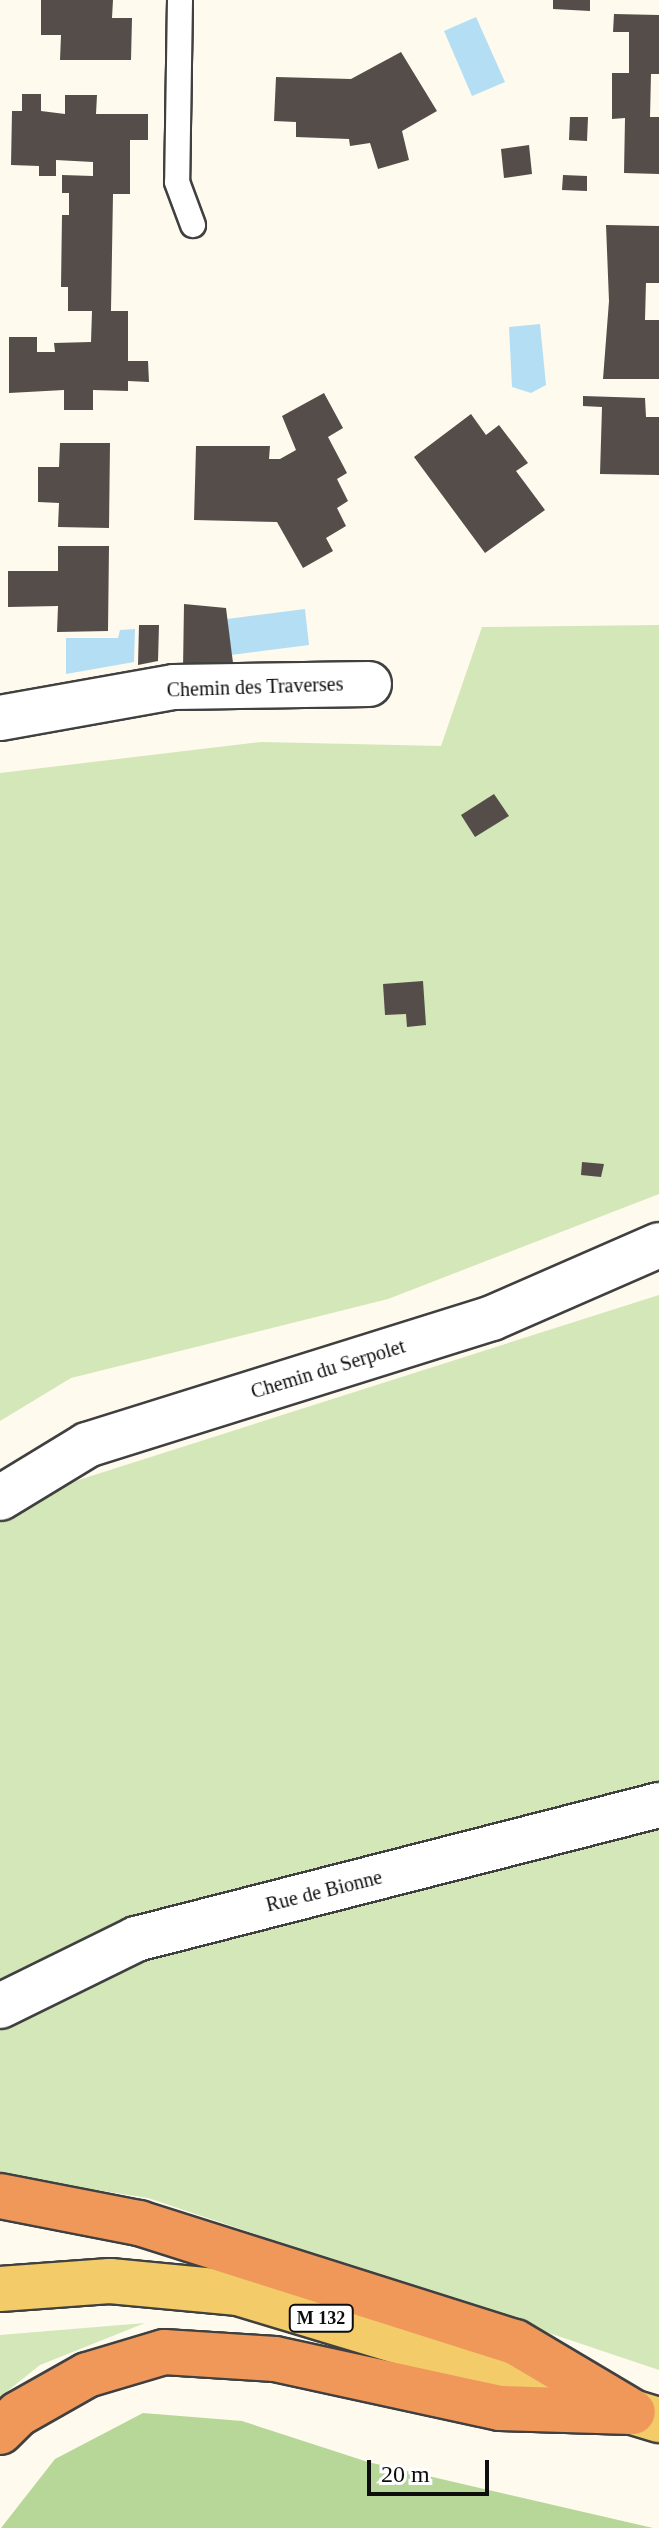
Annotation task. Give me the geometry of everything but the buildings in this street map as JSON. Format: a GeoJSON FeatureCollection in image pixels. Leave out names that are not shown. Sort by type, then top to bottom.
{"type":"FeatureCollection","features":[{"type":"Feature","properties":{"kind":"highway"},"geometry":{"type":"LineString","coordinates":[[0,2196],[139,2223],[515,2342],[646,2416]]}},
{"type":"Feature","properties":{"kind":"highway"},"geometry":{"type":"LineString","coordinates":[[0,2432],[18,2414],[87,2375],[164,2352],[275,2359],[500,2408],[646,2416]]}},
{"type":"Feature","properties":{"kind":"main road","name":"M 132"},"geometry":{"type":"LineString","coordinates":[[0,2289],[110,2281],[238,2293],[646,2416]]}},
{"type":"Feature","properties":{"kind":"street","name":"Chemin des Traverses"},"geometry":{"type":"LineString","coordinates":[[0,718],[174,687],[369,684]]}},
{"type":"Feature","properties":{"kind":"street","name":"Chemin du Serpolet"},"geometry":{"type":"LineString","coordinates":[[0,1498],[87,1445],[492,1318],[659,1245]]}},
{"type":"Feature","properties":{"kind":"street","name":"Rue de Bionne"},"geometry":{"type":"LineString","coordinates":[[0,2006],[136,1939],[659,1805]]}},
{"type":"Feature","properties":{"kind":"lane"},"geometry":{"type":"LineString","coordinates":[[180,0],[177,182],[193,225]]}},
{"type":"Feature","properties":{"kind":"green space"},"geometry":{"type":"Polygon","coordinates":[[[659,625],[659,1194],[388,1299],[71,1378],[0,1421],[0,773],[261,742],[441,746],[482,627],[659,625]]]}},
{"type":"Feature","properties":{"kind":"green space"},"geometry":{"type":"Polygon","coordinates":[[[659,1295],[659,2370],[148,2198],[0,2175],[0,1505],[659,1295]]]}},
{"type":"Feature","properties":{"kind":"green space"},"geometry":{"type":"Polygon","coordinates":[[[145,2323],[40,2365],[0,2397],[0,2335],[145,2323]]]}},
{"type":"Feature","properties":{"kind":"green space"},"geometry":{"type":"Polygon","coordinates":[[[143,2413],[242,2421],[368,2462],[653,2528],[1,2528],[55,2459],[143,2413]]]}},
{"type":"Feature","properties":{"kind":"water"},"geometry":{"type":"Polygon","coordinates":[[[476,17],[505,82],[472,96],[444,31],[476,17]]]}},
{"type":"Feature","properties":{"kind":"water"},"geometry":{"type":"Polygon","coordinates":[[[540,324],[546,385],[531,393],[512,387],[509,327],[540,324]]]}},
{"type":"Feature","properties":{"kind":"water"},"geometry":{"type":"Polygon","coordinates":[[[305,609],[309,645],[231,655],[227,619],[305,609]]]}},
{"type":"Feature","properties":{"kind":"water"},"geometry":{"type":"Polygon","coordinates":[[[135,629],[134,662],[66,674],[66,638],[118,638],[120,630],[135,629]]]}}]}
